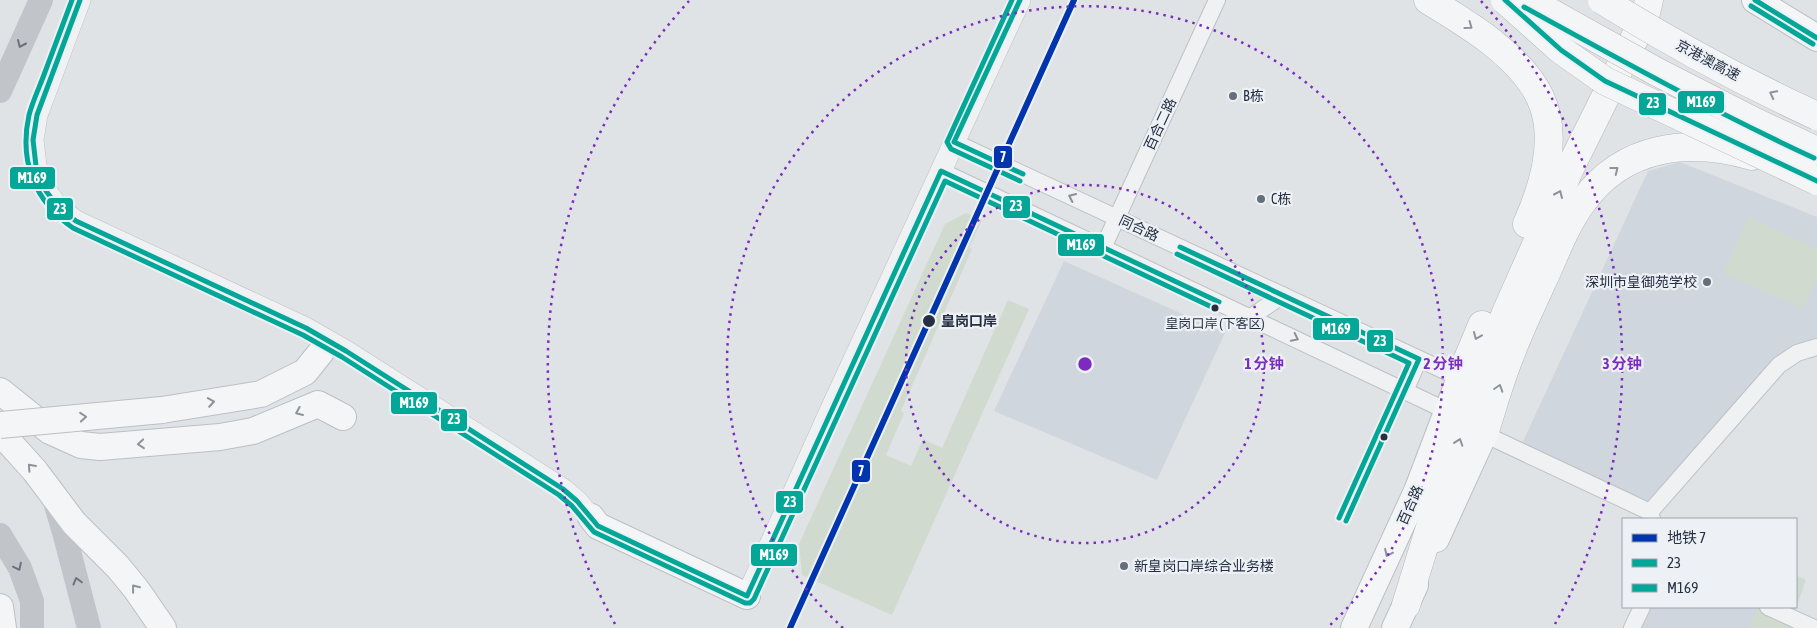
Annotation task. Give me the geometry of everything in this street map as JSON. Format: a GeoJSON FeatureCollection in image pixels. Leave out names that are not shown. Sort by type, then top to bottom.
{"type":"FeatureCollection","features":[{"type":"Feature","properties":{"kind":"highway"},"geometry":{"type":"LineString","coordinates":[[1428,0],[1481,35],[1519,68],[1541,98],[1548,132],[1545,171],[1532,214],[1460,378]]}},
{"type":"Feature","properties":{"kind":"highway"},"geometry":{"type":"LineString","coordinates":[[1505,0],[1561,50],[1605,81],[1817,180]]}},
{"type":"Feature","properties":{"kind":"highway"},"geometry":{"type":"LineString","coordinates":[[1528,0],[1657,72],[1817,151]]}},
{"type":"Feature","properties":{"kind":"highway","name":"京港澳高速"},"geometry":{"type":"LineString","coordinates":[[1602,0],[1717,65],[1817,116]]}},
{"type":"Feature","properties":{"kind":"highway"},"geometry":{"type":"LineString","coordinates":[[1401,616],[1439,498],[1505,315],[1575,158],[1645,17],[1649,0]]}},
{"type":"Feature","properties":{"kind":"highway"},"geometry":{"type":"LineString","coordinates":[[1484,434],[1518,334],[1567,227],[1583,201],[1601,181],[1622,165],[1645,153],[1668,148],[1688,147],[1716,148],[1769,161],[1817,180]]}},
{"type":"Feature","properties":{"kind":"main road"},"geometry":{"type":"LineString","coordinates":[[0,91],[41,0]]}},
{"type":"Feature","properties":{"kind":"main road"},"geometry":{"type":"LineString","coordinates":[[1756,0],[1817,38]]}},
{"type":"Feature","properties":{"kind":"main road"},"geometry":{"type":"LineString","coordinates":[[0,425],[162,410],[261,394],[304,372],[321,352]]}},
{"type":"Feature","properties":{"kind":"main road","name":"百合路"},"geometry":{"type":"LineString","coordinates":[[1354,628],[1417,491],[1460,378]]}},
{"type":"Feature","properties":{"kind":"main road"},"geometry":{"type":"LineString","coordinates":[[0,391],[56,435],[81,445],[100,447],[220,437],[253,431],[318,404],[343,416]]}},
{"type":"Feature","properties":{"kind":"main road"},"geometry":{"type":"LineString","coordinates":[[0,432],[50,490],[74,523],[101,548],[136,589],[163,628]]}},
{"type":"Feature","properties":{"kind":"main road"},"geometry":{"type":"LineString","coordinates":[[1401,616],[1484,434]]}},
{"type":"Feature","properties":{"kind":"main road"},"geometry":{"type":"LineString","coordinates":[[50,490],[64,532],[89,628]]}},
{"type":"Feature","properties":{"kind":"main road"},"geometry":{"type":"LineString","coordinates":[[591,517],[598,526],[747,596]]}},
{"type":"Feature","properties":{"kind":"main road"},"geometry":{"type":"LineString","coordinates":[[0,534],[20,568],[32,601],[32,628]]}},
{"type":"Feature","properties":{"kind":"main road"},"geometry":{"type":"LineString","coordinates":[[0,607],[3,628]]}},
{"type":"Feature","properties":{"kind":"street"},"geometry":{"type":"LineString","coordinates":[[80,0],[37,115],[33,140],[36,166],[46,191],[59,208],[76,221],[306,328],[346,351],[563,489],[591,517]]}},
{"type":"Feature","properties":{"kind":"street"},"geometry":{"type":"LineString","coordinates":[[747,596],[1020,0]]}},
{"type":"Feature","properties":{"kind":"street","name":"百合二路"},"geometry":{"type":"LineString","coordinates":[[1103,248],[1217,0]]}},
{"type":"Feature","properties":{"kind":"street","name":"同合路"},"geometry":{"type":"LineString","coordinates":[[954,142],[1460,378]]}},
{"type":"Feature","properties":{"kind":"street"},"geometry":{"type":"LineString","coordinates":[[941,171],[1447,411]]}},
{"type":"Feature","properties":{"kind":"street"},"geometry":{"type":"LineString","coordinates":[[1251,317],[1283,295]]}},
{"type":"Feature","properties":{"kind":"street"},"geometry":{"type":"LineString","coordinates":[[1484,434],[1651,516],[1779,365],[1797,353],[1817,347]]}},
{"type":"Feature","properties":{"kind":"street"},"geometry":{"type":"LineString","coordinates":[[1405,391],[1419,359]]}},
{"type":"Feature","properties":{"kind":"street"},"geometry":{"type":"LineString","coordinates":[[1632,628],[1642,608]]}},
{"type":"Feature","properties":{"kind":"street"},"geometry":{"type":"LineString","coordinates":[[1770,608],[1814,628]]}},
{"type":"Feature","properties":{"kind":"shaded area","name":"深圳市皇御苑学校"},"geometry":{"type":"Polygon","coordinates":[[[1680,162],[1817,217],[1817,347],[1797,353],[1650,512],[1519,450],[1648,171],[1680,162]]]}},
{"type":"Feature","properties":{"kind":"shaded area"},"geometry":{"type":"Polygon","coordinates":[[[966,213],[982,220],[969,248],[972,249],[901,411],[904,413],[886,455],[911,466],[923,439],[942,448],[1008,300],[1029,309],[892,615],[802,575],[799,544],[945,224],[966,213]]]}},
{"type":"Feature","properties":{"kind":"shaded area"},"geometry":{"type":"Polygon","coordinates":[[[1749,217],[1817,249],[1817,278],[1803,309],[1723,273],[1749,217]]]}},
{"type":"Feature","properties":{"kind":"shaded area"},"geometry":{"type":"Polygon","coordinates":[[[1064,261],[1225,333],[1157,480],[994,411],[1064,261]]]}},
{"type":"Feature","properties":{"kind":"shaded area"},"geometry":{"type":"Polygon","coordinates":[[[1797,576],[1806,580],[1797,605],[1797,576]]]}},
{"type":"Feature","properties":{"kind":"shaded area"},"geometry":{"type":"Polygon","coordinates":[[[1642,608],[1770,608],[1814,628],[1632,628],[1642,608]]]}},
{"type":"Feature","properties":{"kind":"shaded area"},"geometry":{"type":"Polygon","coordinates":[[[1758,608],[1796,608],[1789,628],[1749,628],[1758,608]]]}},
{"type":"Feature","properties":{"kind":"metro line","name":"7"},"geometry":{"type":"LineString","coordinates":[[790,628],[1074,0]]}},
{"type":"Feature","properties":{"kind":"transit line","name":"M169"},"geometry":{"type":"LineString","coordinates":[[72,0],[32,104],[26,132],[28,164],[33,179],[39,193],[60,217],[73,228],[303,335],[342,357],[559,495],[572,506],[594,532],[745,603],[750,603],[754,599],[945,181],[1216,309]]}},
{"type":"Feature","properties":{"kind":"transit line","name":"23"},"geometry":{"type":"LineString","coordinates":[[80,0],[37,115],[33,140],[36,166],[46,191],[59,208],[76,221],[306,328],[346,351],[563,489],[577,501],[598,526],[747,596],[941,171],[1219,302]]}},
{"type":"Feature","properties":{"kind":"transit line","name":"M169"},"geometry":{"type":"LineString","coordinates":[[1012,0],[947,142],[951,149],[1020,181]]}},
{"type":"Feature","properties":{"kind":"transit line","name":"23"},"geometry":{"type":"LineString","coordinates":[[1020,0],[954,142],[1023,174]]}},
{"type":"Feature","properties":{"kind":"transit line","name":"23"},"geometry":{"type":"LineString","coordinates":[[1505,0],[1561,50],[1605,81],[1817,181]]}},
{"type":"Feature","properties":{"kind":"transit line","name":"23"},"geometry":{"type":"LineString","coordinates":[[1755,0],[1817,38]]}},
{"type":"Feature","properties":{"kind":"transit line","name":"M169"},"geometry":{"type":"LineString","coordinates":[[1751,6],[1813,44]]}},
{"type":"Feature","properties":{"kind":"transit line","name":"M169"},"geometry":{"type":"LineString","coordinates":[[1524,7],[1704,104],[1814,158]]}},
{"type":"Feature","properties":{"kind":"transit line","name":"23"},"geometry":{"type":"LineString","coordinates":[[1180,247],[1419,359],[1346,521]]}},
{"type":"Feature","properties":{"kind":"transit line","name":"M169"},"geometry":{"type":"LineString","coordinates":[[1177,254],[1409,363],[1339,518]]}},
{"type":"Feature","properties":{"kind":"place","name":"B栋"},"geometry":{"type":"Point","coordinates":[1233,96]}},
{"type":"Feature","properties":{"kind":"place","name":"C栋"},"geometry":{"type":"Point","coordinates":[1261,199]}},
{"type":"Feature","properties":{"kind":"place","name":"深圳市皇御苑学校"},"geometry":{"type":"Point","coordinates":[1707,282]}},
{"type":"Feature","properties":{"kind":"place","name":"皇岗口岸 (下客区)"},"geometry":{"type":"Point","coordinates":[1215,308]}},
{"type":"Feature","properties":{"kind":"place","name":"皇岗口岸"},"geometry":{"type":"Point","coordinates":[929,321]}},
{"type":"Feature","properties":{"kind":"place","name":"新皇岗口岸综合业务楼"},"geometry":{"type":"Point","coordinates":[1124,566]}}]}
